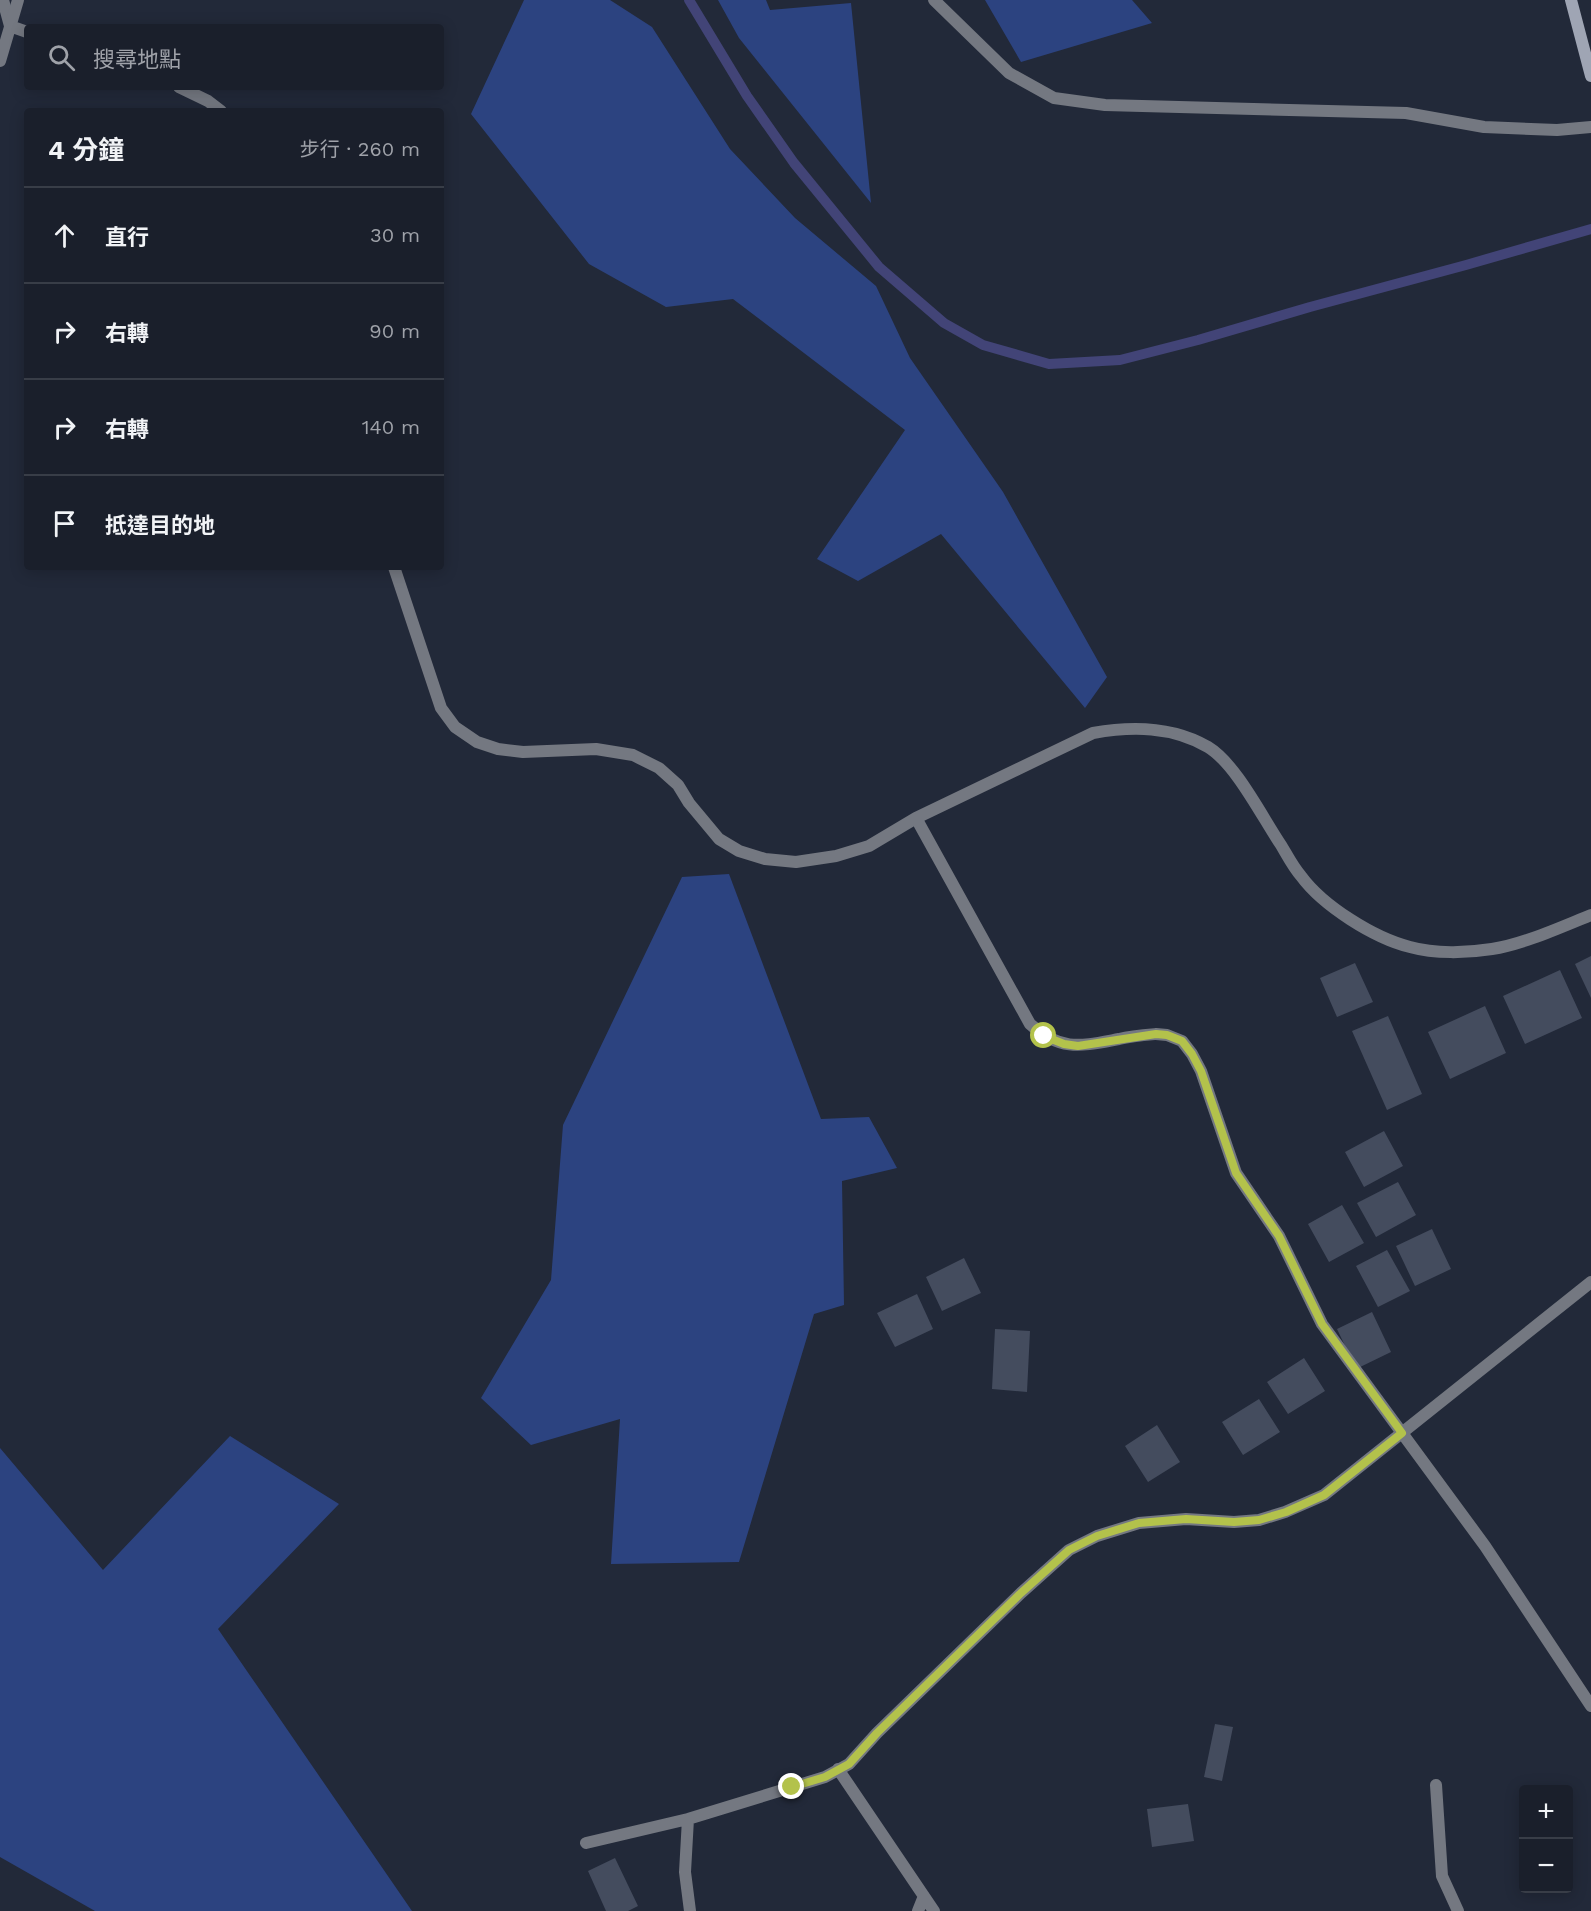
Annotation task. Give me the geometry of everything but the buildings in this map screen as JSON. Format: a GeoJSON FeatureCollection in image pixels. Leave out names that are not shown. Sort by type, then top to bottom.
{"type":"FeatureCollection","features":[{"type":"Feature","properties":{"kind":"main road"},"geometry":{"type":"LineString","coordinates":[[1571,0],[1591,76]]}},
{"type":"Feature","properties":{"kind":"street"},"geometry":{"type":"LineString","coordinates":[[3,0],[10,26]]}},
{"type":"Feature","properties":{"kind":"street"},"geometry":{"type":"LineString","coordinates":[[0,61],[18,0]]}},
{"type":"Feature","properties":{"kind":"street"},"geometry":{"type":"LineString","coordinates":[[934,0],[1009,73],[1054,98],[1105,105],[1406,113],[1484,127],[1557,130],[1591,127]]}},
{"type":"Feature","properties":{"kind":"street"},"geometry":{"type":"LineString","coordinates":[[10,26],[24,31]]}},
{"type":"Feature","properties":{"kind":"street"},"geometry":{"type":"LineString","coordinates":[[185,90],[217,108]]}},
{"type":"Feature","properties":{"kind":"street"},"geometry":{"type":"LineString","coordinates":[[395,570],[441,708],[455,727],[477,742],[498,749],[523,752],[596,749],[633,755],[659,768],[678,785],[689,803],[719,839],[739,851],[765,859],[796,862],[836,856],[869,846],[916,818],[1093,733],[1121,728],[1149,728],[1183,736],[1208,748],[1227,764],[1301,877],[1325,901],[1353,921],[1380,935],[1410,947],[1453,952],[1493,949],[1552,932],[1591,915]]}},
{"type":"Feature","properties":{"kind":"street"},"geometry":{"type":"LineString","coordinates":[[916,818],[1030,1024],[1044,1036],[1064,1044],[1078,1046],[1148,1035],[1167,1035],[1182,1041],[1192,1054],[1201,1071],[1236,1173],[1279,1236],[1322,1324],[1485,1546],[1591,1706]]}},
{"type":"Feature","properties":{"kind":"street"},"geometry":{"type":"LineString","coordinates":[[586,1843],[688,1819],[825,1777],[849,1764],[877,1733],[1069,1550],[1097,1536],[1139,1523],[1186,1519],[1234,1522],[1259,1520],[1286,1512],[1324,1495],[1591,1282]]}},
{"type":"Feature","properties":{"kind":"street"},"geometry":{"type":"LineString","coordinates":[[838,1769],[934,1911]]}},
{"type":"Feature","properties":{"kind":"street"},"geometry":{"type":"LineString","coordinates":[[1436,1785],[1442,1876],[1458,1911]]}},
{"type":"Feature","properties":{"kind":"street"},"geometry":{"type":"LineString","coordinates":[[688,1819],[685,1872],[690,1911]]}},
{"type":"Feature","properties":{"kind":"street"},"geometry":{"type":"LineString","coordinates":[[918,1911],[924,1896]]}},
{"type":"Feature","properties":{"kind":"shaded area"},"geometry":{"type":"Polygon","coordinates":[[[524,0],[610,0],[652,27],[730,149],[795,218],[876,286],[910,358],[1003,492],[1107,677],[1085,708],[941,534],[858,581],[817,559],[905,430],[733,299],[666,307],[589,264],[471,114],[524,0]]]}},
{"type":"Feature","properties":{"kind":"shaded area"},"geometry":{"type":"Polygon","coordinates":[[[718,0],[766,0],[770,10],[851,3],[871,203],[739,38],[718,0]]]}},
{"type":"Feature","properties":{"kind":"shaded area"},"geometry":{"type":"Polygon","coordinates":[[[985,0],[1132,0],[1152,23],[1021,62],[985,0]]]}},
{"type":"Feature","properties":{"kind":"shaded area"},"geometry":{"type":"Polygon","coordinates":[[[729,874],[821,1119],[869,1117],[897,1168],[842,1181],[844,1305],[814,1314],[739,1562],[611,1564],[620,1419],[531,1445],[481,1398],[551,1280],[563,1125],[682,877],[729,874]]]}},
{"type":"Feature","properties":{"kind":"shaded area"},"geometry":{"type":"Polygon","coordinates":[[[230,1436],[339,1504],[218,1629],[412,1911],[95,1911],[0,1857],[0,1448],[103,1570],[230,1436]]]}},
{"type":"Feature","properties":{"kind":"waterway"},"geometry":{"type":"LineString","coordinates":[[689,0],[747,96],[794,163],[879,267],[944,323],[983,345],[1049,364],[1120,360],[1591,229]]}},
{"type":"Feature","properties":{"kind":"route"},"geometry":{"type":"LineString","coordinates":[[792,1787],[825,1777],[849,1764],[877,1733],[1021,1593],[1069,1550],[1097,1536],[1139,1523],[1186,1519],[1234,1522],[1259,1520],[1286,1512],[1324,1495],[1402,1433],[1322,1324],[1279,1236],[1236,1173],[1201,1071],[1182,1041],[1167,1035],[1156,1034],[1078,1046],[1064,1044],[1044,1036]]}}]}
